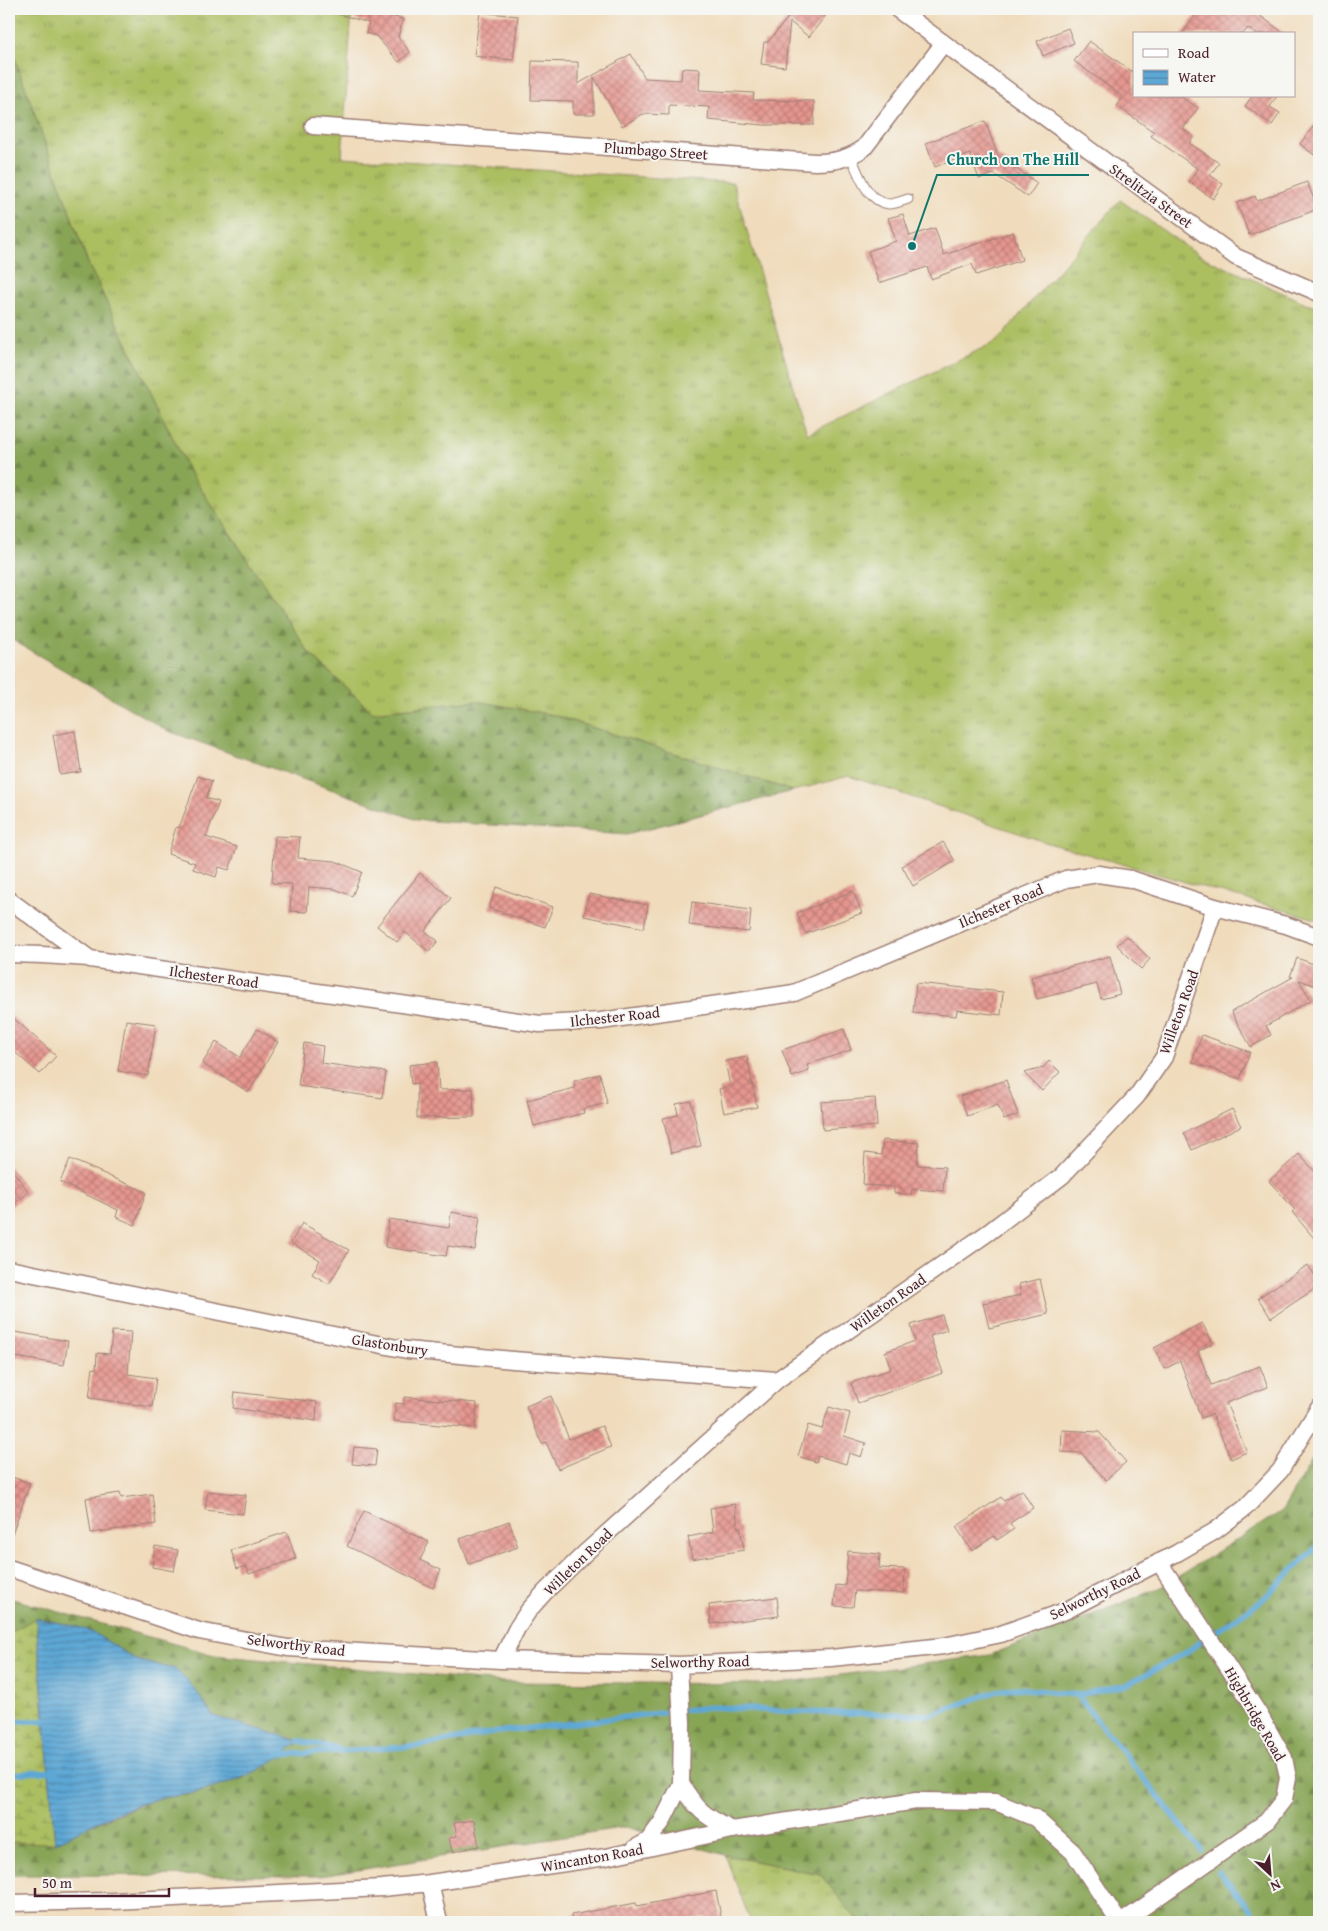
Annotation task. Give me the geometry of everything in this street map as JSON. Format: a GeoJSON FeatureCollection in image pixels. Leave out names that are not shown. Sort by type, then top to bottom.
{"type":"FeatureCollection","features":[{"type":"Feature","properties":{"kind":"street","name":"Strelitzia Street"},"geometry":{"type":"LineString","coordinates":[[896,9],[1236,257],[1319,292]]}},
{"type":"Feature","properties":{"kind":"street","name":"Plumbago Street"},"geometry":{"type":"LineString","coordinates":[[313,126],[832,162],[851,157],[864,148],[943,44]]}},
{"type":"Feature","properties":{"kind":"street","name":"Ilchester Road"},"geometry":{"type":"LineString","coordinates":[[9,900],[90,958],[540,1024],[601,1021],[794,993],[1066,879],[1098,874],[1131,879],[1216,907]]}},
{"type":"Feature","properties":{"kind":"street"},"geometry":{"type":"LineString","coordinates":[[1216,907],[1286,925],[1319,937]]}},
{"type":"Feature","properties":{"kind":"street","name":"Willeton Road"},"geometry":{"type":"LineString","coordinates":[[501,1660],[529,1610],[545,1592],[584,1554],[777,1380],[990,1232],[1062,1176],[1137,1096],[1164,1057],[1216,907]]}},
{"type":"Feature","properties":{"kind":"street"},"geometry":{"type":"LineString","coordinates":[[9,954],[42,954],[90,958]]}},
{"type":"Feature","properties":{"kind":"street","name":"Glastonbury"},"geometry":{"type":"LineString","coordinates":[[9,1269],[407,1350],[777,1380]]}},
{"type":"Feature","properties":{"kind":"street","name":"Selworthy Road"},"geometry":{"type":"LineString","coordinates":[[9,1568],[198,1631],[288,1648],[501,1660],[679,1665],[831,1658],[944,1646],[1001,1634],[1064,1611],[1215,1531],[1245,1508],[1280,1471],[1319,1408]]}},
{"type":"Feature","properties":{"kind":"street","name":"Highbridge Road"},"geometry":{"type":"LineString","coordinates":[[1120,1922],[1267,1821],[1284,1799],[1288,1778],[1284,1758],[1259,1714],[1159,1562]]}},
{"type":"Feature","properties":{"kind":"street"},"geometry":{"type":"LineString","coordinates":[[627,1853],[648,1841],[662,1822],[681,1784],[682,1723],[679,1665]]}},
{"type":"Feature","properties":{"kind":"street"},"geometry":{"type":"LineString","coordinates":[[681,1784],[694,1805],[708,1818],[732,1830]]}},
{"type":"Feature","properties":{"kind":"street","name":"Wincanton Road"},"geometry":{"type":"LineString","coordinates":[[9,1903],[163,1899],[382,1888],[430,1883],[627,1853],[732,1830],[916,1801],[996,1802],[1035,1818],[1072,1852],[1120,1922]]}},
{"type":"Feature","properties":{"kind":"street"},"geometry":{"type":"LineString","coordinates":[[430,1883],[439,1922]]}},
{"type":"Feature","properties":{"kind":"lane"},"geometry":{"type":"LineString","coordinates":[[851,157],[871,196],[883,203],[891,204],[908,200]]}},
{"type":"Feature","properties":{"kind":"green space"},"geometry":{"type":"Polygon","coordinates":[[[9,9],[352,9],[342,157],[733,183],[807,434],[997,341],[1120,200],[1198,255],[1319,309],[1319,920],[1048,843],[849,776],[793,791],[553,715],[476,701],[372,712],[309,653],[189,471],[89,266],[9,42],[9,9]]]}},
{"type":"Feature","properties":{"kind":"green space"},"geometry":{"type":"Polygon","coordinates":[[[9,42],[89,266],[189,471],[309,653],[372,712],[476,701],[553,715],[793,791],[627,834],[417,820],[168,731],[9,638],[9,42]]]}},
{"type":"Feature","properties":{"kind":"green space"},"geometry":{"type":"Polygon","coordinates":[[[1319,1448],[1319,1703],[1316,1715],[1319,1727],[1319,1922],[859,1922],[820,1874],[725,1855],[626,1827],[321,1876],[9,1875],[9,1598],[214,1655],[501,1682],[773,1684],[990,1655],[1160,1588],[1282,1511],[1319,1448]],[[36,1619],[55,1843],[82,1829],[154,1799],[195,1793],[243,1778],[299,1741],[213,1716],[194,1688],[175,1669],[138,1661],[94,1633],[78,1627],[36,1619]]]}},
{"type":"Feature","properties":{"kind":"green space"},"geometry":{"type":"Polygon","coordinates":[[[36,1618],[55,1843],[9,1842],[9,1633],[36,1618]]]}},
{"type":"Feature","properties":{"kind":"green space"},"geometry":{"type":"Polygon","coordinates":[[[725,1855],[820,1874],[859,1922],[751,1922],[725,1855]]]}},
{"type":"Feature","properties":{"kind":"water"},"geometry":{"type":"Polygon","coordinates":[[[36,1618],[78,1627],[94,1633],[138,1661],[175,1669],[194,1688],[213,1716],[299,1741],[264,1767],[237,1780],[194,1793],[140,1804],[103,1819],[55,1843],[36,1618]]]}},
{"type":"Feature","properties":{"kind":"building"},"geometry":{"type":"Polygon","coordinates":[[[335,9],[385,9],[383,14],[403,19],[398,37],[410,52],[399,62],[376,36],[366,33],[369,23],[335,13],[335,9]]]}},
{"type":"Feature","properties":{"kind":"building"},"geometry":{"type":"Polygon","coordinates":[[[795,9],[819,9],[826,15],[809,37],[790,22],[785,67],[761,64],[764,42],[768,42],[795,9]]]}},
{"type":"Feature","properties":{"kind":"building"},"geometry":{"type":"Polygon","coordinates":[[[1200,9],[1251,9],[1282,32],[1253,32],[1248,28],[1245,32],[1183,32],[1200,9]]]}},
{"type":"Feature","properties":{"kind":"building"},"geometry":{"type":"Polygon","coordinates":[[[480,12],[518,16],[513,60],[474,56],[480,12]]]}},
{"type":"Feature","properties":{"kind":"building"},"geometry":{"type":"Polygon","coordinates":[[[1068,28],[1074,43],[1043,56],[1037,41],[1068,28]]]}},
{"type":"Feature","properties":{"kind":"building"},"geometry":{"type":"Polygon","coordinates":[[[1089,41],[1133,72],[1133,98],[1183,98],[1198,108],[1183,129],[1194,137],[1189,143],[1219,163],[1210,175],[1223,184],[1213,199],[1189,182],[1198,169],[1151,136],[1154,132],[1117,106],[1123,97],[1074,61],[1089,41]]]}},
{"type":"Feature","properties":{"kind":"building"},"geometry":{"type":"Polygon","coordinates":[[[631,54],[645,78],[681,80],[682,68],[700,69],[699,90],[754,93],[753,100],[814,101],[814,125],[764,125],[708,120],[709,107],[669,105],[669,115],[643,114],[622,126],[594,77],[594,114],[573,114],[573,101],[531,100],[532,61],[578,62],[578,84],[631,54]]]}},
{"type":"Feature","properties":{"kind":"building"},"geometry":{"type":"Polygon","coordinates":[[[1251,98],[1276,98],[1270,107],[1280,113],[1272,125],[1245,106],[1251,98]]]}},
{"type":"Feature","properties":{"kind":"building"},"geometry":{"type":"Polygon","coordinates":[[[1319,119],[1319,147],[1314,155],[1300,144],[1319,119]]]}},
{"type":"Feature","properties":{"kind":"building"},"geometry":{"type":"Polygon","coordinates":[[[985,121],[998,156],[1037,183],[1028,197],[994,174],[979,179],[970,154],[935,167],[926,143],[985,121]]]}},
{"type":"Feature","properties":{"kind":"building"},"geometry":{"type":"Polygon","coordinates":[[[1307,182],[1318,209],[1249,235],[1237,203],[1255,196],[1257,201],[1307,182]]]}},
{"type":"Feature","properties":{"kind":"building"},"geometry":{"type":"Polygon","coordinates":[[[903,214],[910,236],[935,228],[944,255],[1013,232],[1022,260],[976,275],[972,264],[931,279],[927,267],[879,283],[868,251],[896,241],[888,218],[903,214]]]}},
{"type":"Feature","properties":{"kind":"building"},"geometry":{"type":"Polygon","coordinates":[[[75,731],[81,772],[60,775],[53,735],[75,731]]]}},
{"type":"Feature","properties":{"kind":"building"},"geometry":{"type":"Polygon","coordinates":[[[198,776],[212,781],[206,798],[219,802],[206,837],[237,847],[229,870],[219,867],[216,877],[193,869],[195,863],[168,854],[176,827],[179,828],[198,776]]]}},
{"type":"Feature","properties":{"kind":"building"},"geometry":{"type":"Polygon","coordinates":[[[275,836],[300,837],[298,858],[335,861],[362,872],[352,896],[335,889],[309,887],[307,912],[290,911],[292,884],[272,883],[275,836]]]}},
{"type":"Feature","properties":{"kind":"building"},"geometry":{"type":"Polygon","coordinates":[[[943,842],[955,861],[913,886],[902,866],[943,842]]]}},
{"type":"Feature","properties":{"kind":"building"},"geometry":{"type":"Polygon","coordinates":[[[420,873],[451,898],[425,931],[438,941],[429,952],[405,932],[397,942],[377,926],[420,873]]]}},
{"type":"Feature","properties":{"kind":"building"},"geometry":{"type":"Polygon","coordinates":[[[496,887],[553,907],[545,927],[489,908],[496,887]]]}},
{"type":"Feature","properties":{"kind":"building"},"geometry":{"type":"Polygon","coordinates":[[[853,891],[862,913],[805,934],[797,913],[853,891]]]}},
{"type":"Feature","properties":{"kind":"building"},"geometry":{"type":"Polygon","coordinates":[[[589,894],[648,905],[644,928],[584,916],[589,894]]]}},
{"type":"Feature","properties":{"kind":"building"},"geometry":{"type":"Polygon","coordinates":[[[692,902],[751,910],[749,932],[689,925],[692,902]]]}},
{"type":"Feature","properties":{"kind":"building"},"geometry":{"type":"Polygon","coordinates":[[[1127,936],[1150,959],[1141,969],[1117,945],[1127,936]]]}},
{"type":"Feature","properties":{"kind":"building"},"geometry":{"type":"Polygon","coordinates":[[[1110,956],[1120,994],[1101,999],[1097,984],[1037,999],[1031,977],[1110,956]]]}},
{"type":"Feature","properties":{"kind":"building"},"geometry":{"type":"Polygon","coordinates":[[[1297,958],[1319,966],[1319,987],[1299,980],[1311,1000],[1266,1026],[1271,1035],[1251,1047],[1231,1012],[1293,977],[1290,977],[1297,958]]]}},
{"type":"Feature","properties":{"kind":"building"},"geometry":{"type":"Polygon","coordinates":[[[916,983],[1003,992],[1001,1015],[957,1010],[956,1016],[913,1012],[916,983]]]}},
{"type":"Feature","properties":{"kind":"building"},"geometry":{"type":"Polygon","coordinates":[[[9,1014],[56,1056],[40,1074],[9,1047],[9,1014]]]}},
{"type":"Feature","properties":{"kind":"building"},"geometry":{"type":"Polygon","coordinates":[[[126,1020],[156,1024],[148,1076],[118,1071],[126,1020]]]}},
{"type":"Feature","properties":{"kind":"building"},"geometry":{"type":"Polygon","coordinates":[[[257,1029],[278,1042],[249,1092],[202,1064],[216,1042],[240,1057],[257,1029]]]}},
{"type":"Feature","properties":{"kind":"building"},"geometry":{"type":"Polygon","coordinates":[[[844,1029],[851,1050],[807,1065],[809,1071],[792,1077],[782,1050],[844,1029]]]}},
{"type":"Feature","properties":{"kind":"building"},"geometry":{"type":"Polygon","coordinates":[[[1202,1035],[1250,1052],[1240,1079],[1192,1062],[1202,1035]]]}},
{"type":"Feature","properties":{"kind":"building"},"geometry":{"type":"Polygon","coordinates":[[[304,1043],[323,1046],[321,1063],[386,1072],[382,1098],[298,1086],[304,1043]]]}},
{"type":"Feature","properties":{"kind":"building"},"geometry":{"type":"Polygon","coordinates":[[[747,1057],[757,1107],[724,1113],[719,1089],[730,1086],[725,1061],[747,1057]]]}},
{"type":"Feature","properties":{"kind":"building"},"geometry":{"type":"Polygon","coordinates":[[[1049,1061],[1060,1072],[1042,1091],[1024,1073],[1043,1068],[1049,1061]]]}},
{"type":"Feature","properties":{"kind":"building"},"geometry":{"type":"Polygon","coordinates":[[[437,1062],[439,1090],[473,1089],[474,1117],[417,1118],[417,1083],[411,1084],[409,1065],[437,1062]]]}},
{"type":"Feature","properties":{"kind":"building"},"geometry":{"type":"Polygon","coordinates":[[[600,1074],[607,1103],[583,1109],[584,1113],[534,1126],[527,1100],[575,1088],[574,1081],[600,1074]]]}},
{"type":"Feature","properties":{"kind":"building"},"geometry":{"type":"Polygon","coordinates":[[[1006,1080],[1018,1115],[1004,1120],[998,1105],[967,1116],[960,1096],[1006,1080]]]}},
{"type":"Feature","properties":{"kind":"building"},"geometry":{"type":"Polygon","coordinates":[[[875,1098],[877,1126],[823,1130],[821,1102],[875,1098]]]}},
{"type":"Feature","properties":{"kind":"building"},"geometry":{"type":"Polygon","coordinates":[[[691,1101],[701,1146],[671,1153],[663,1118],[678,1115],[676,1104],[691,1101]]]}},
{"type":"Feature","properties":{"kind":"building"},"geometry":{"type":"Polygon","coordinates":[[[1232,1109],[1241,1126],[1192,1150],[1184,1133],[1232,1109]]]}},
{"type":"Feature","properties":{"kind":"building"},"geometry":{"type":"Polygon","coordinates":[[[883,1140],[919,1143],[917,1165],[945,1167],[943,1191],[912,1189],[911,1195],[894,1193],[894,1187],[863,1185],[865,1153],[881,1155],[883,1140]]]}},
{"type":"Feature","properties":{"kind":"building"},"geometry":{"type":"Polygon","coordinates":[[[1299,1154],[1319,1176],[1319,1244],[1292,1212],[1295,1210],[1269,1181],[1299,1154]]]}},
{"type":"Feature","properties":{"kind":"building"},"geometry":{"type":"Polygon","coordinates":[[[70,1159],[146,1192],[135,1225],[116,1217],[118,1210],[60,1182],[70,1159]]]}},
{"type":"Feature","properties":{"kind":"building"},"geometry":{"type":"Polygon","coordinates":[[[9,1166],[29,1192],[9,1208],[9,1166]]]}},
{"type":"Feature","properties":{"kind":"building"},"geometry":{"type":"Polygon","coordinates":[[[451,1212],[480,1217],[475,1250],[448,1246],[446,1256],[385,1247],[389,1219],[449,1228],[451,1212]]]}},
{"type":"Feature","properties":{"kind":"building"},"geometry":{"type":"Polygon","coordinates":[[[302,1223],[349,1250],[329,1284],[312,1274],[320,1260],[291,1243],[302,1223]]]}},
{"type":"Feature","properties":{"kind":"building"},"geometry":{"type":"Polygon","coordinates":[[[1308,1265],[1319,1282],[1319,1286],[1271,1318],[1258,1298],[1308,1265]]]}},
{"type":"Feature","properties":{"kind":"building"},"geometry":{"type":"Polygon","coordinates":[[[1040,1279],[1048,1314],[989,1328],[983,1303],[1021,1295],[1019,1284],[1040,1279]]]}},
{"type":"Feature","properties":{"kind":"building"},"geometry":{"type":"Polygon","coordinates":[[[942,1315],[947,1330],[930,1336],[943,1373],[858,1403],[851,1383],[891,1369],[885,1352],[915,1341],[911,1325],[942,1315]]]}},
{"type":"Feature","properties":{"kind":"building"},"geometry":{"type":"Polygon","coordinates":[[[1202,1323],[1213,1343],[1198,1351],[1211,1385],[1260,1366],[1268,1387],[1226,1403],[1247,1452],[1231,1459],[1212,1414],[1201,1418],[1180,1361],[1165,1369],[1154,1348],[1202,1323]]]}},
{"type":"Feature","properties":{"kind":"building"},"geometry":{"type":"Polygon","coordinates":[[[9,1331],[68,1341],[64,1365],[9,1356],[9,1331]]]}},
{"type":"Feature","properties":{"kind":"building"},"geometry":{"type":"Polygon","coordinates":[[[112,1331],[131,1332],[128,1374],[156,1378],[152,1407],[89,1398],[93,1368],[96,1369],[97,1353],[110,1354],[112,1331]]]}},
{"type":"Feature","properties":{"kind":"building"},"geometry":{"type":"Polygon","coordinates":[[[235,1392],[317,1402],[316,1421],[233,1408],[235,1392]]]}},
{"type":"Feature","properties":{"kind":"building"},"geometry":{"type":"Polygon","coordinates":[[[551,1396],[569,1439],[602,1426],[611,1447],[558,1469],[546,1442],[542,1444],[526,1406],[551,1396]]]}},
{"type":"Feature","properties":{"kind":"building"},"geometry":{"type":"Polygon","coordinates":[[[404,1397],[477,1403],[475,1428],[394,1421],[396,1403],[404,1404],[404,1397]]]}},
{"type":"Feature","properties":{"kind":"building"},"geometry":{"type":"Polygon","coordinates":[[[829,1407],[850,1413],[844,1436],[866,1443],[861,1457],[849,1453],[846,1464],[818,1456],[816,1462],[798,1456],[808,1425],[822,1429],[829,1407]]]}},
{"type":"Feature","properties":{"kind":"building"},"geometry":{"type":"Polygon","coordinates":[[[1062,1430],[1099,1432],[1126,1462],[1106,1480],[1081,1453],[1061,1452],[1062,1430]]]}},
{"type":"Feature","properties":{"kind":"building"},"geometry":{"type":"Polygon","coordinates":[[[354,1447],[377,1449],[375,1466],[352,1464],[354,1447]]]}},
{"type":"Feature","properties":{"kind":"building"},"geometry":{"type":"Polygon","coordinates":[[[9,1476],[30,1483],[11,1537],[9,1537],[9,1476]]]}},
{"type":"Feature","properties":{"kind":"building"},"geometry":{"type":"Polygon","coordinates":[[[1022,1490],[1033,1508],[1010,1523],[1014,1529],[997,1540],[994,1536],[972,1551],[956,1527],[1001,1497],[1004,1501],[1022,1490]]]}},
{"type":"Feature","properties":{"kind":"building"},"geometry":{"type":"Polygon","coordinates":[[[208,1491],[246,1495],[243,1514],[205,1510],[208,1491]]]}},
{"type":"Feature","properties":{"kind":"building"},"geometry":{"type":"Polygon","coordinates":[[[120,1493],[121,1498],[152,1494],[156,1524],[91,1533],[86,1498],[120,1493]]]}},
{"type":"Feature","properties":{"kind":"building"},"geometry":{"type":"Polygon","coordinates":[[[735,1504],[738,1528],[740,1527],[744,1550],[692,1559],[688,1537],[713,1532],[710,1508],[735,1504]]]}},
{"type":"Feature","properties":{"kind":"building"},"geometry":{"type":"Polygon","coordinates":[[[364,1511],[429,1542],[420,1560],[441,1570],[433,1588],[347,1546],[364,1511]]]}},
{"type":"Feature","properties":{"kind":"building"},"geometry":{"type":"Polygon","coordinates":[[[509,1521],[518,1547],[469,1564],[460,1539],[509,1521]]]}},
{"type":"Feature","properties":{"kind":"building"},"geometry":{"type":"Polygon","coordinates":[[[287,1532],[296,1559],[249,1574],[246,1566],[237,1569],[231,1550],[287,1532]]]}},
{"type":"Feature","properties":{"kind":"building"},"geometry":{"type":"Polygon","coordinates":[[[155,1546],[178,1550],[174,1571],[152,1567],[155,1546]]]}},
{"type":"Feature","properties":{"kind":"building"},"geometry":{"type":"Polygon","coordinates":[[[848,1551],[880,1554],[879,1568],[905,1569],[904,1593],[855,1591],[853,1607],[834,1606],[836,1585],[845,1586],[848,1551]]]}},
{"type":"Feature","properties":{"kind":"building"},"geometry":{"type":"Polygon","coordinates":[[[777,1597],[779,1616],[711,1624],[709,1605],[777,1597]]]}},
{"type":"Feature","properties":{"kind":"building"},"geometry":{"type":"Polygon","coordinates":[[[474,1820],[479,1846],[452,1852],[449,1838],[457,1836],[454,1823],[474,1820]]]}},
{"type":"Feature","properties":{"kind":"building"},"geometry":{"type":"Polygon","coordinates":[[[716,1891],[722,1922],[707,1922],[706,1917],[678,1922],[572,1922],[571,1915],[636,1903],[637,1906],[716,1891]]]}},
{"type":"Feature","properties":{"kind":"waterway"},"geometry":{"type":"LineString","coordinates":[[278,1755],[418,1746],[497,1732],[712,1707],[799,1712],[930,1715],[997,1691],[1018,1688],[1077,1695],[1126,1685],[1180,1656],[1260,1602],[1319,1545]]}},
{"type":"Feature","properties":{"kind":"waterway"},"geometry":{"type":"LineString","coordinates":[[1077,1695],[1201,1850]]}},
{"type":"Feature","properties":{"kind":"waterway"},"geometry":{"type":"LineString","coordinates":[[9,1721],[44,1721]]}},
{"type":"Feature","properties":{"kind":"waterway"},"geometry":{"type":"LineString","coordinates":[[299,1741],[339,1749]]}},
{"type":"Feature","properties":{"kind":"waterway"},"geometry":{"type":"LineString","coordinates":[[9,1774],[56,1771]]}},
{"type":"Feature","properties":{"kind":"waterway"},"geometry":{"type":"LineString","coordinates":[[1219,1872],[1261,1922]]}},
{"type":"Feature","properties":{"kind":"place","name":"Church on The Hill"},"geometry":{"type":"Point","coordinates":[912,246]}}]}
